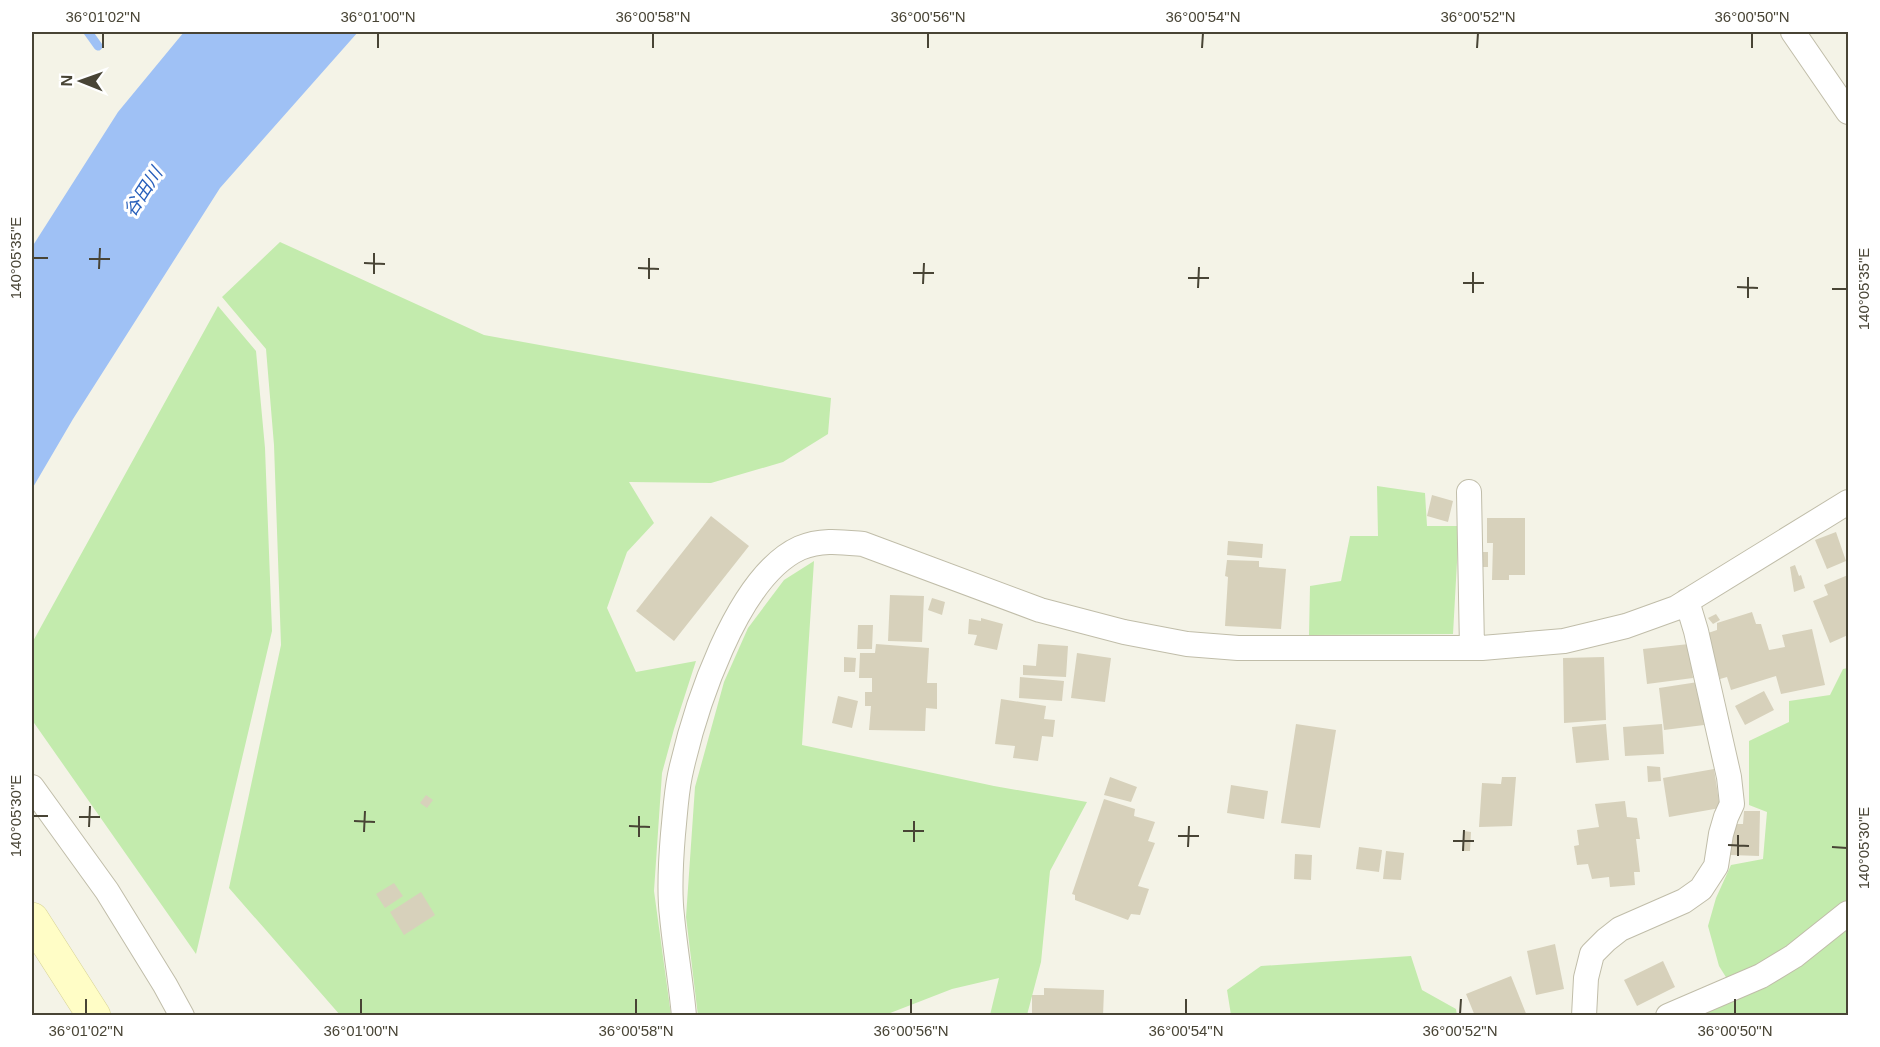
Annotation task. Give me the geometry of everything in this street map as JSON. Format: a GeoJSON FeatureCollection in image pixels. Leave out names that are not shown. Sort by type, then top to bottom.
{"type":"FeatureCollection","features":[{"type":"Feature","properties":{"kind":"street"},"geometry":{"type":"LineString","coordinates":[[1793,32],[1848,112]]}},
{"type":"Feature","properties":{"kind":"street"},"geometry":{"type":"LineString","coordinates":[[1469,492],[1472,648]]}},
{"type":"Feature","properties":{"kind":"street"},"geometry":{"type":"LineString","coordinates":[[684,1016],[671,914],[673,835],[680,777],[701,699],[746,602],[772,567],[800,548],[833,541],[863,544],[1040,610],[1124,632],[1187,644],[1238,648],[1472,648],[1564,641],[1626,626],[1676,608],[1848,502]]}},
{"type":"Feature","properties":{"kind":"street"},"geometry":{"type":"LineString","coordinates":[[1584,1016],[1586,978],[1592,954],[1620,929],[1684,901],[1701,889],[1716,866],[1721,834],[1732,804],[1727,766],[1688,601]]}},
{"type":"Feature","properties":{"kind":"street"},"geometry":{"type":"LineString","coordinates":[[32,788],[107,891],[182,1016]]}},
{"type":"Feature","properties":{"kind":"street"},"geometry":{"type":"LineString","coordinates":[[1668,1016],[1761,976],[1794,956],[1848,913]]}},
{"type":"Feature","properties":{"kind":"street"},"geometry":{"type":"LineString","coordinates":[[32,919],[93,1016]]}},
{"type":"Feature","properties":{"kind":"green space"},"geometry":{"type":"Polygon","coordinates":[[[280,242],[484,335],[831,398],[828,434],[783,462],[711,483],[629,482],[654,523],[627,552],[607,608],[636,672],[696,661],[662,773],[654,891],[671,1015],[340,1015],[229,888],[281,645],[274,445],[266,349],[222,297],[280,242]]]}},
{"type":"Feature","properties":{"kind":"green space"},"geometry":{"type":"Polygon","coordinates":[[[218,306],[256,351],[265,448],[272,631],[196,954],[32,720],[32,643],[218,306]]]}},
{"type":"Feature","properties":{"kind":"green space"},"geometry":{"type":"Polygon","coordinates":[[[1377,486],[1425,493],[1427,526],[1459,526],[1453,634],[1309,635],[1310,586],[1341,581],[1350,536],[1378,536],[1377,486]]]}},
{"type":"Feature","properties":{"kind":"green space"},"geometry":{"type":"Polygon","coordinates":[[[814,561],[802,745],[994,786],[1087,802],[1050,871],[1041,962],[1027,1015],[990,1015],[999,978],[952,989],[885,1015],[698,1016],[686,917],[695,787],[724,682],[748,628],[784,580],[814,561]]]}},
{"type":"Feature","properties":{"kind":"green space"},"geometry":{"type":"Polygon","coordinates":[[[1848,668],[1848,900],[1806,935],[1729,982],[1719,966],[1708,926],[1716,898],[1731,865],[1763,859],[1767,812],[1749,805],[1749,741],[1789,722],[1789,701],[1830,695],[1843,669],[1848,668]]]}},
{"type":"Feature","properties":{"kind":"green space"},"geometry":{"type":"Polygon","coordinates":[[[1848,927],[1848,1015],[1695,1016],[1848,927]]]}},
{"type":"Feature","properties":{"kind":"green space"},"geometry":{"type":"Polygon","coordinates":[[[1411,956],[1422,990],[1456,1009],[1457,1015],[1231,1015],[1227,990],[1261,966],[1411,956]]]}},
{"type":"Feature","properties":{"kind":"water","name":"谷田川"},"geometry":{"type":"Polygon","coordinates":[[[184,32],[358,32],[220,188],[73,419],[32,489],[32,247],[118,112],[184,32]]]}},
{"type":"Feature","properties":{"kind":"building"},"geometry":{"type":"Polygon","coordinates":[[[1432,495],[1453,501],[1448,522],[1427,516],[1432,495]]]}},
{"type":"Feature","properties":{"kind":"building"},"geometry":{"type":"Polygon","coordinates":[[[711,516],[749,546],[674,641],[636,611],[711,516]]]}},
{"type":"Feature","properties":{"kind":"building"},"geometry":{"type":"Polygon","coordinates":[[[1487,518],[1525,518],[1525,575],[1509,575],[1509,580],[1492,580],[1493,543],[1487,543],[1487,518]]]}},
{"type":"Feature","properties":{"kind":"building"},"geometry":{"type":"Polygon","coordinates":[[[1836,532],[1846,561],[1827,569],[1815,540],[1836,532]]]}},
{"type":"Feature","properties":{"kind":"building"},"geometry":{"type":"Polygon","coordinates":[[[1228,541],[1263,544],[1262,558],[1227,555],[1228,541]]]}},
{"type":"Feature","properties":{"kind":"building"},"geometry":{"type":"Polygon","coordinates":[[[1480,552],[1488,552],[1488,567],[1481,567],[1480,552]]]}},
{"type":"Feature","properties":{"kind":"building"},"geometry":{"type":"Polygon","coordinates":[[[1227,560],[1259,561],[1259,567],[1286,569],[1281,629],[1225,626],[1227,560]]]}},
{"type":"Feature","properties":{"kind":"building"},"geometry":{"type":"Polygon","coordinates":[[[1795,565],[1805,588],[1794,592],[1790,567],[1795,565]]]}},
{"type":"Feature","properties":{"kind":"building"},"geometry":{"type":"Polygon","coordinates":[[[1848,575],[1848,635],[1830,643],[1813,601],[1828,595],[1824,585],[1848,575]]]}},
{"type":"Feature","properties":{"kind":"building"},"geometry":{"type":"Polygon","coordinates":[[[890,595],[924,596],[922,642],[888,641],[890,595]]]}},
{"type":"Feature","properties":{"kind":"building"},"geometry":{"type":"Polygon","coordinates":[[[932,598],[945,602],[942,615],[928,610],[932,598]]]}},
{"type":"Feature","properties":{"kind":"building"},"geometry":{"type":"Polygon","coordinates":[[[1752,612],[1756,624],[1761,624],[1769,650],[1785,647],[1782,635],[1812,629],[1825,685],[1781,694],[1776,676],[1731,690],[1727,677],[1720,679],[1708,633],[1717,630],[1717,623],[1752,612]]]}},
{"type":"Feature","properties":{"kind":"building"},"geometry":{"type":"Polygon","coordinates":[[[1716,614],[1720,620],[1713,624],[1708,618],[1716,614]]]}},
{"type":"Feature","properties":{"kind":"building"},"geometry":{"type":"Polygon","coordinates":[[[981,618],[1003,624],[997,650],[974,645],[977,635],[968,634],[969,619],[981,621],[981,618]]]}},
{"type":"Feature","properties":{"kind":"building"},"geometry":{"type":"Polygon","coordinates":[[[858,625],[873,625],[872,649],[857,649],[858,625]]]}},
{"type":"Feature","properties":{"kind":"building"},"geometry":{"type":"Polygon","coordinates":[[[876,644],[929,648],[927,683],[937,683],[937,709],[926,708],[925,731],[869,730],[871,706],[865,706],[865,692],[872,692],[872,678],[859,678],[860,653],[875,653],[876,644]]]}},
{"type":"Feature","properties":{"kind":"building"},"geometry":{"type":"Polygon","coordinates":[[[1038,644],[1068,646],[1066,677],[1023,675],[1023,665],[1036,666],[1038,644]]]}},
{"type":"Feature","properties":{"kind":"building"},"geometry":{"type":"Polygon","coordinates":[[[1689,644],[1693,678],[1647,684],[1643,649],[1689,644]]]}},
{"type":"Feature","properties":{"kind":"building"},"geometry":{"type":"Polygon","coordinates":[[[1077,653],[1111,658],[1105,702],[1071,698],[1077,653]]]}},
{"type":"Feature","properties":{"kind":"building"},"geometry":{"type":"Polygon","coordinates":[[[844,657],[856,658],[855,672],[844,672],[844,657]]]}},
{"type":"Feature","properties":{"kind":"building"},"geometry":{"type":"Polygon","coordinates":[[[1604,657],[1606,720],[1564,723],[1563,658],[1604,657]]]}},
{"type":"Feature","properties":{"kind":"building"},"geometry":{"type":"Polygon","coordinates":[[[1020,677],[1064,681],[1062,701],[1019,698],[1020,677]]]}},
{"type":"Feature","properties":{"kind":"building"},"geometry":{"type":"Polygon","coordinates":[[[1698,682],[1704,725],[1664,730],[1659,688],[1698,682]]]}},
{"type":"Feature","properties":{"kind":"building"},"geometry":{"type":"Polygon","coordinates":[[[1764,691],[1774,710],[1745,725],[1735,706],[1764,691]]]}},
{"type":"Feature","properties":{"kind":"building"},"geometry":{"type":"Polygon","coordinates":[[[838,696],[858,701],[852,728],[832,723],[838,696]]]}},
{"type":"Feature","properties":{"kind":"building"},"geometry":{"type":"Polygon","coordinates":[[[1001,699],[1046,706],[1044,719],[1055,720],[1053,737],[1042,736],[1038,761],[1013,758],[1015,746],[995,744],[1001,699]]]}},
{"type":"Feature","properties":{"kind":"building"},"geometry":{"type":"Polygon","coordinates":[[[1296,724],[1336,730],[1320,828],[1281,823],[1296,724]]]}},
{"type":"Feature","properties":{"kind":"building"},"geometry":{"type":"Polygon","coordinates":[[[1606,724],[1609,760],[1576,763],[1572,727],[1606,724]]]}},
{"type":"Feature","properties":{"kind":"building"},"geometry":{"type":"Polygon","coordinates":[[[1662,724],[1664,754],[1625,756],[1623,727],[1662,724]]]}},
{"type":"Feature","properties":{"kind":"building"},"geometry":{"type":"Polygon","coordinates":[[[1647,766],[1660,767],[1661,781],[1648,782],[1647,766]]]}},
{"type":"Feature","properties":{"kind":"building"},"geometry":{"type":"Polygon","coordinates":[[[1714,769],[1720,808],[1669,817],[1663,778],[1714,769]]]}},
{"type":"Feature","properties":{"kind":"building"},"geometry":{"type":"Polygon","coordinates":[[[1110,777],[1137,787],[1131,802],[1104,795],[1110,777]]]}},
{"type":"Feature","properties":{"kind":"building"},"geometry":{"type":"Polygon","coordinates":[[[1502,777],[1516,777],[1512,826],[1479,827],[1482,783],[1501,784],[1502,777]]]}},
{"type":"Feature","properties":{"kind":"building"},"geometry":{"type":"Polygon","coordinates":[[[1231,785],[1268,791],[1264,819],[1227,813],[1231,785]]]}},
{"type":"Feature","properties":{"kind":"building"},"geometry":{"type":"Polygon","coordinates":[[[426,795],[433,800],[427,808],[420,803],[426,795]]]}},
{"type":"Feature","properties":{"kind":"building"},"geometry":{"type":"Polygon","coordinates":[[[1104,799],[1135,809],[1134,816],[1155,822],[1148,841],[1155,843],[1138,886],[1149,889],[1140,915],[1131,914],[1128,920],[1075,900],[1075,895],[1072,894],[1104,799]]]}},
{"type":"Feature","properties":{"kind":"building"},"geometry":{"type":"Polygon","coordinates":[[[1625,801],[1627,817],[1637,818],[1640,839],[1636,839],[1640,872],[1634,872],[1635,885],[1610,887],[1609,877],[1592,879],[1588,864],[1577,865],[1574,846],[1579,845],[1577,830],[1599,827],[1595,804],[1625,801]]]}},
{"type":"Feature","properties":{"kind":"building"},"geometry":{"type":"Polygon","coordinates":[[[1744,811],[1760,811],[1759,856],[1731,855],[1732,824],[1743,824],[1744,811]]]}},
{"type":"Feature","properties":{"kind":"building"},"geometry":{"type":"Polygon","coordinates":[[[1464,831],[1471,832],[1470,851],[1462,851],[1464,831]]]}},
{"type":"Feature","properties":{"kind":"building"},"geometry":{"type":"Polygon","coordinates":[[[1359,847],[1382,850],[1379,872],[1356,869],[1359,847]]]}},
{"type":"Feature","properties":{"kind":"building"},"geometry":{"type":"Polygon","coordinates":[[[1386,851],[1404,853],[1401,880],[1383,879],[1386,851]]]}},
{"type":"Feature","properties":{"kind":"building"},"geometry":{"type":"Polygon","coordinates":[[[1295,854],[1312,855],[1311,880],[1294,879],[1295,854]]]}},
{"type":"Feature","properties":{"kind":"building"},"geometry":{"type":"Polygon","coordinates":[[[394,883],[403,896],[385,908],[376,894],[394,883]]]}},
{"type":"Feature","properties":{"kind":"building"},"geometry":{"type":"Polygon","coordinates":[[[421,892],[435,915],[404,935],[390,912],[421,892]]]}},
{"type":"Feature","properties":{"kind":"building"},"geometry":{"type":"Polygon","coordinates":[[[1555,944],[1564,989],[1536,995],[1527,951],[1555,944]]]}},
{"type":"Feature","properties":{"kind":"building"},"geometry":{"type":"Polygon","coordinates":[[[1663,961],[1675,987],[1637,1006],[1624,980],[1663,961]]]}},
{"type":"Feature","properties":{"kind":"building"},"geometry":{"type":"Polygon","coordinates":[[[1511,976],[1527,1016],[1475,1016],[1466,994],[1511,976]]]}},
{"type":"Feature","properties":{"kind":"building"},"geometry":{"type":"Polygon","coordinates":[[[1044,988],[1104,990],[1103,1016],[1032,1016],[1032,995],[1044,995],[1044,988]]]}},
{"type":"Feature","properties":{"kind":"waterway"},"geometry":{"type":"LineString","coordinates":[[88,32],[98,46]]}}]}
